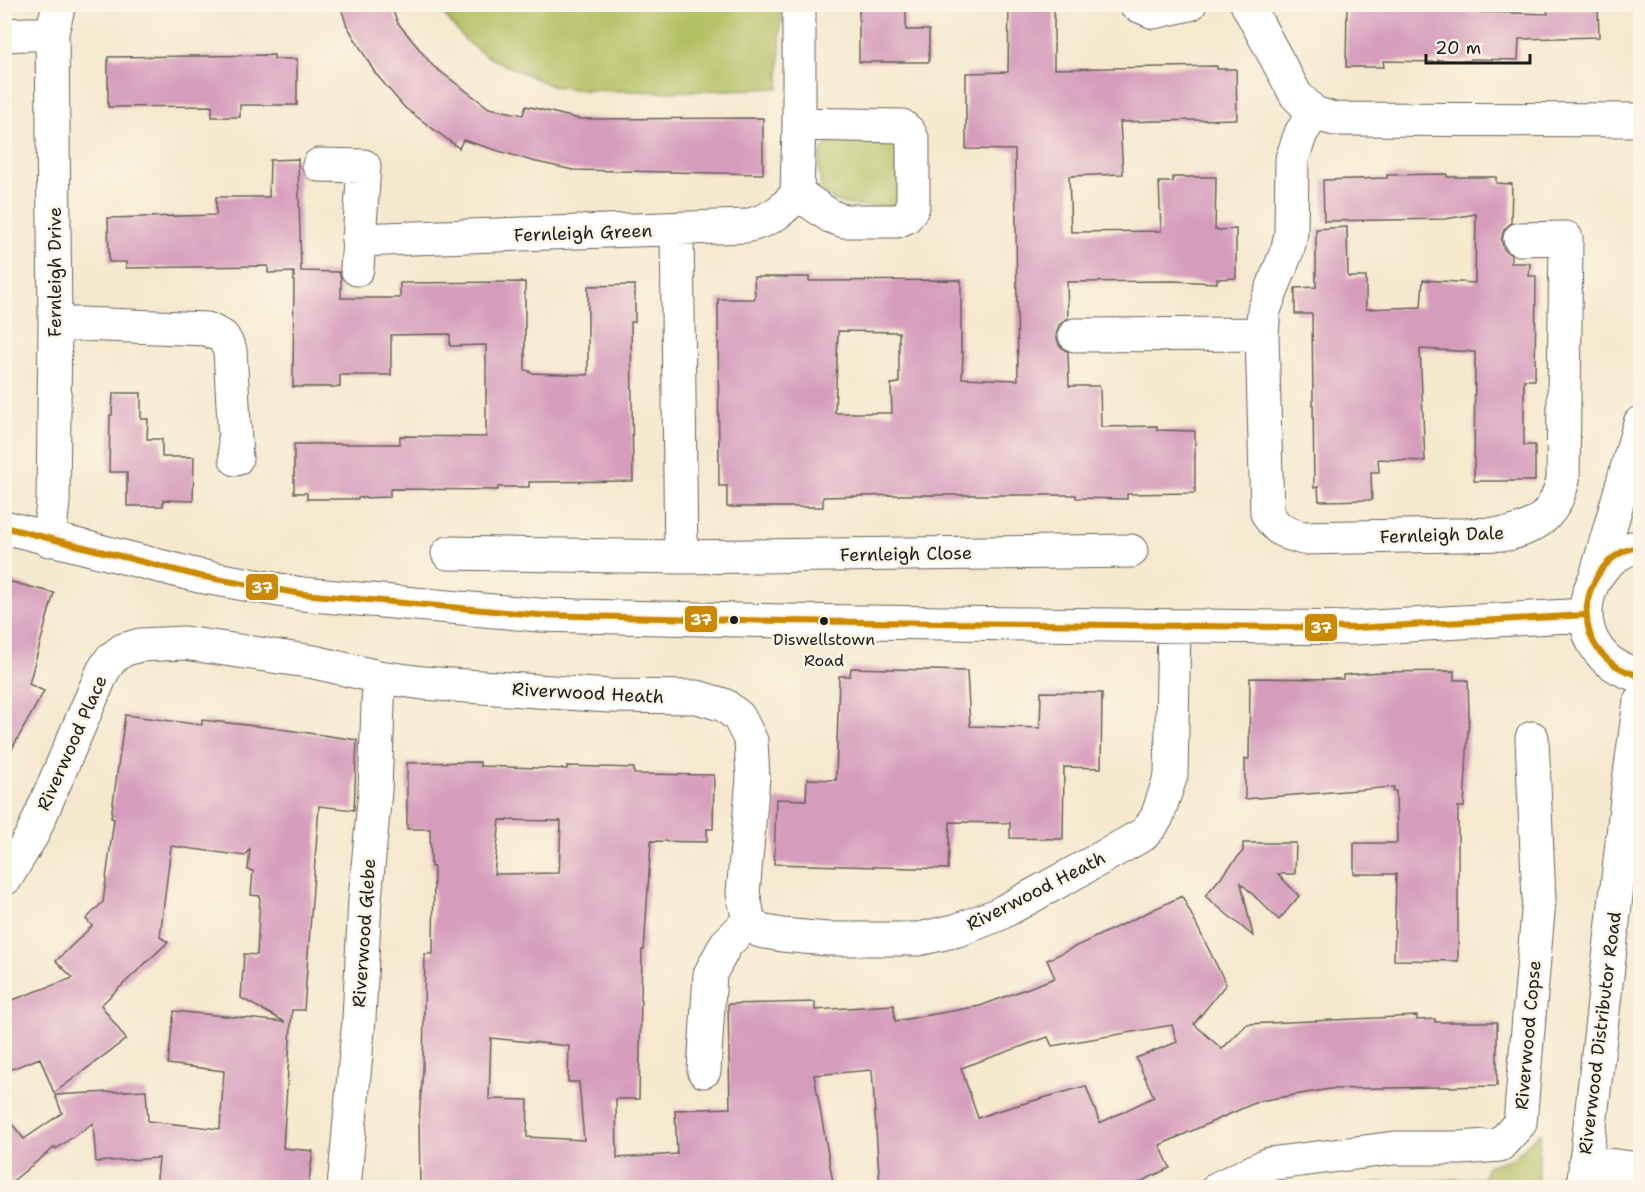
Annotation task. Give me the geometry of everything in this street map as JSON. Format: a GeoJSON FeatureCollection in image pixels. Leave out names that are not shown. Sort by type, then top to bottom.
{"type":"FeatureCollection","features":[{"type":"Feature","properties":{"kind":"street"},"geometry":{"type":"LineString","coordinates":[[799,4],[797,193],[830,216],[844,221],[897,220],[906,217],[913,207],[913,141],[909,132],[902,126],[799,124]]}},
{"type":"Feature","properties":{"kind":"street"},"geometry":{"type":"LineString","coordinates":[[1135,4],[1154,12],[1190,4]]}},
{"type":"Feature","properties":{"kind":"street"},"geometry":{"type":"LineString","coordinates":[[1247,4],[1296,95],[1314,113],[1334,119],[1641,120]]}},
{"type":"Feature","properties":{"kind":"street"},"geometry":{"type":"LineString","coordinates":[[4,35],[55,19]]}},
{"type":"Feature","properties":{"kind":"street","name":"Fernleigh Drive"},"geometry":{"type":"LineString","coordinates":[[49,540],[53,508],[56,323],[55,19]]}},
{"type":"Feature","properties":{"kind":"street","name":"Fernleigh Dale"},"geometry":{"type":"LineString","coordinates":[[1314,113],[1301,133],[1292,159],[1291,233],[1288,248],[1264,310],[1262,334],[1268,513],[1273,525],[1284,533],[1303,538],[1508,534],[1524,530],[1546,516],[1560,493],[1563,480],[1566,238],[1520,239]]}},
{"type":"Feature","properties":{"kind":"street","name":"Fernleigh Green"},"geometry":{"type":"LineString","coordinates":[[319,165],[364,166],[358,254],[746,226],[761,223],[776,216],[788,206],[797,193]]}},
{"type":"Feature","properties":{"kind":"street"},"geometry":{"type":"LineString","coordinates":[[678,230],[681,557]]}},
{"type":"Feature","properties":{"kind":"street"},"geometry":{"type":"LineString","coordinates":[[56,323],[207,329],[223,337],[230,350],[236,459]]}},
{"type":"Feature","properties":{"kind":"street"},"geometry":{"type":"LineString","coordinates":[[1075,335],[1262,334]]}},
{"type":"Feature","properties":{"kind":"street"},"geometry":{"type":"LineString","coordinates":[[1641,423],[1597,573],[1587,593],[1586,615],[1591,637],[1604,656],[1622,670],[1641,676]]}},
{"type":"Feature","properties":{"kind":"street"},"geometry":{"type":"LineString","coordinates":[[4,527],[199,576],[302,594],[539,615],[772,621],[1355,628],[1586,615]]}},
{"type":"Feature","properties":{"kind":"street"},"geometry":{"type":"LineString","coordinates":[[1597,573],[1611,558],[1630,548],[1641,546]]}},
{"type":"Feature","properties":{"kind":"street","name":"Fernleigh Close"},"geometry":{"type":"LineString","coordinates":[[448,553],[681,557],[1131,551]]}},
{"type":"Feature","properties":{"kind":"street","name":"Riverwood Heath"},"geometry":{"type":"LineString","coordinates":[[379,677],[423,683],[609,696],[697,697],[724,705],[739,717],[751,741],[753,778],[743,893],[749,921],[760,930],[782,935],[827,939],[926,938],[958,930],[997,915],[1144,834],[1157,817],[1171,776],[1174,626]]}},
{"type":"Feature","properties":{"kind":"street","name":"Riverwood Place"},"geometry":{"type":"LineString","coordinates":[[6,878],[33,835],[104,671],[111,659],[123,650],[140,645],[184,643],[314,662],[379,677]]}},
{"type":"Feature","properties":{"kind":"street","name":"Riverwood Glebe"},"geometry":{"type":"LineString","coordinates":[[344,1188],[358,1019],[364,908],[375,791],[379,677]]}},
{"type":"Feature","properties":{"kind":"street","name":"Riverwood Distributor Road"},"geometry":{"type":"LineString","coordinates":[[1584,1175],[1629,781],[1641,700]]}},
{"type":"Feature","properties":{"kind":"street","name":"Riverwood Copse"},"geometry":{"type":"LineString","coordinates":[[1218,1188],[1269,1164],[1395,1148],[1461,1148],[1500,1145],[1520,1123],[1539,900],[1532,738]]}},
{"type":"Feature","properties":{"kind":"street"},"geometry":{"type":"LineString","coordinates":[[704,1071],[710,974],[726,944],[749,921]]}},
{"type":"Feature","properties":{"kind":"street"},"geometry":{"type":"LineString","coordinates":[[1584,1175],[1641,1169]]}},
{"type":"Feature","properties":{"kind":"green space"},"geometry":{"type":"Polygon","coordinates":[[[436,5],[781,5],[779,88],[666,92],[584,90],[552,86],[490,58],[466,41],[436,5]]]}},
{"type":"Feature","properties":{"kind":"green space"},"geometry":{"type":"Polygon","coordinates":[[[829,142],[901,142],[901,200],[894,206],[864,206],[833,200],[821,186],[819,172],[820,156],[829,142]]]}},
{"type":"Feature","properties":{"kind":"green space"},"geometry":{"type":"Polygon","coordinates":[[[1540,1133],[1538,1187],[1308,1187],[1483,1178],[1487,1166],[1513,1158],[1540,1133]]]}},
{"type":"Feature","properties":{"kind":"building"},"geometry":{"type":"Polygon","coordinates":[[[340,4],[390,4],[398,23],[433,66],[489,108],[523,115],[526,106],[579,119],[763,118],[763,174],[573,170],[532,161],[463,140],[459,148],[405,108],[375,73],[346,24],[340,4]]]}},
{"type":"Feature","properties":{"kind":"building"},"geometry":{"type":"Polygon","coordinates":[[[859,4],[906,4],[906,30],[929,30],[929,62],[859,62],[859,4]]]}},
{"type":"Feature","properties":{"kind":"building"},"geometry":{"type":"Polygon","coordinates":[[[1009,4],[1054,4],[1054,69],[1217,66],[1217,69],[1236,69],[1237,119],[1120,122],[1123,174],[1069,176],[1071,232],[1161,231],[1159,182],[1173,182],[1173,177],[1216,177],[1215,230],[1236,229],[1236,278],[1217,279],[1217,283],[1067,282],[1068,318],[1059,325],[1056,335],[1059,345],[1068,352],[1069,386],[1100,386],[1101,427],[1157,426],[1157,430],[1195,431],[1195,493],[1127,494],[1127,499],[1076,498],[1076,495],[823,497],[823,507],[727,507],[727,486],[719,486],[718,299],[755,299],[754,277],[809,277],[809,281],[961,280],[962,378],[1018,380],[1015,150],[966,149],[966,73],[1008,72],[1009,4]],[[838,331],[835,413],[892,413],[891,384],[899,383],[899,332],[838,331]]]}},
{"type":"Feature","properties":{"kind":"building"},"geometry":{"type":"Polygon","coordinates":[[[1347,4],[1417,5],[1417,10],[1548,14],[1547,9],[1598,8],[1599,37],[1519,39],[1518,60],[1383,61],[1384,67],[1346,67],[1347,4]]]}},
{"type":"Feature","properties":{"kind":"building"},"geometry":{"type":"Polygon","coordinates":[[[274,55],[274,59],[297,59],[297,105],[240,105],[240,117],[212,117],[212,106],[108,107],[108,57],[274,55]]]}},
{"type":"Feature","properties":{"kind":"building"},"geometry":{"type":"Polygon","coordinates":[[[298,159],[301,271],[339,272],[341,298],[400,298],[400,283],[525,282],[525,370],[530,373],[588,375],[588,286],[635,285],[635,322],[631,322],[633,481],[529,482],[529,487],[498,487],[498,490],[390,489],[390,497],[358,499],[307,499],[307,493],[294,493],[294,444],[400,444],[400,436],[486,437],[486,345],[450,346],[450,334],[391,335],[391,375],[340,375],[340,387],[293,387],[294,272],[268,273],[268,266],[126,268],[126,262],[109,262],[108,218],[216,215],[216,197],[269,197],[270,160],[298,159]]]}},
{"type":"Feature","properties":{"kind":"building"},"geometry":{"type":"Polygon","coordinates":[[[1447,174],[1447,177],[1496,177],[1496,183],[1512,184],[1511,223],[1504,230],[1501,240],[1504,249],[1511,255],[1511,263],[1530,263],[1529,276],[1536,276],[1535,380],[1524,380],[1524,445],[1535,445],[1535,481],[1474,481],[1475,352],[1420,349],[1425,461],[1378,459],[1379,472],[1371,472],[1372,500],[1319,501],[1318,487],[1314,488],[1312,314],[1295,314],[1295,288],[1316,287],[1316,229],[1347,227],[1348,277],[1366,277],[1366,309],[1421,307],[1423,280],[1475,283],[1476,214],[1445,219],[1324,221],[1323,180],[1387,178],[1387,175],[1447,174]]]}},
{"type":"Feature","properties":{"kind":"building"},"geometry":{"type":"Polygon","coordinates":[[[113,393],[141,393],[141,419],[148,419],[147,439],[162,439],[162,457],[194,457],[193,501],[163,500],[163,506],[127,506],[127,472],[109,472],[110,415],[112,415],[113,393]]]}},
{"type":"Feature","properties":{"kind":"building"},"geometry":{"type":"Polygon","coordinates":[[[4,580],[54,593],[29,684],[44,691],[4,763],[4,580]]]}},
{"type":"Feature","properties":{"kind":"building"},"geometry":{"type":"Polygon","coordinates":[[[851,668],[967,671],[970,726],[1040,728],[1041,692],[1102,693],[1101,768],[1064,767],[1063,839],[1010,838],[1010,823],[950,822],[948,869],[774,864],[776,799],[806,800],[807,779],[836,780],[839,676],[850,676],[851,668]]]}},
{"type":"Feature","properties":{"kind":"building"},"geometry":{"type":"Polygon","coordinates":[[[1454,671],[1454,680],[1468,680],[1469,716],[1464,807],[1458,807],[1458,961],[1394,960],[1396,874],[1354,874],[1354,843],[1397,843],[1394,787],[1245,799],[1245,759],[1249,759],[1250,678],[1343,679],[1343,675],[1380,672],[1454,671]]]}},
{"type":"Feature","properties":{"kind":"building"},"geometry":{"type":"Polygon","coordinates":[[[125,715],[202,725],[202,720],[357,740],[354,810],[319,806],[304,1010],[292,1010],[283,1148],[313,1151],[308,1188],[156,1188],[159,1158],[96,1162],[93,1123],[56,1149],[55,1147],[4,1188],[4,1114],[24,1139],[62,1113],[55,1095],[146,1090],[148,1121],[220,1129],[224,1071],[168,1064],[174,1011],[285,1022],[241,998],[244,954],[257,955],[260,896],[251,895],[253,871],[248,870],[250,848],[245,856],[171,846],[160,937],[168,942],[101,1005],[126,1039],[54,1093],[40,1058],[4,1072],[4,1003],[73,978],[56,961],[92,926],[86,919],[103,902],[114,819],[111,818],[125,715]]]}},
{"type":"Feature","properties":{"kind":"building"},"geometry":{"type":"Polygon","coordinates":[[[480,762],[480,766],[567,769],[567,766],[634,768],[634,774],[714,775],[713,829],[707,829],[707,842],[651,841],[644,950],[642,950],[639,1099],[616,1099],[617,1158],[677,1154],[675,1110],[730,1108],[728,1004],[815,1002],[815,1010],[894,1005],[895,1021],[980,1006],[1055,978],[1047,960],[1182,896],[1226,984],[1194,1024],[1222,1049],[1247,1024],[1417,1016],[1417,1020],[1435,1019],[1435,1022],[1497,1022],[1497,1086],[1330,1089],[1259,1101],[1160,1145],[1170,1168],[1127,1188],[880,1188],[872,1070],[814,1075],[834,1188],[420,1188],[419,1120],[423,1069],[425,954],[433,954],[434,867],[431,867],[430,829],[407,829],[407,763],[480,762]],[[500,820],[494,874],[559,873],[561,821],[500,820]],[[1172,1025],[1052,1046],[1048,1037],[961,1068],[978,1118],[1086,1086],[1100,1123],[1154,1097],[1136,1058],[1177,1042],[1172,1025]],[[491,1038],[489,1099],[528,1100],[527,1137],[584,1140],[579,1082],[568,1082],[569,1046],[491,1038]]]}},
{"type":"Feature","properties":{"kind":"building"},"geometry":{"type":"Polygon","coordinates":[[[1243,843],[1296,843],[1295,874],[1278,874],[1299,896],[1279,920],[1241,883],[1253,936],[1205,896],[1243,851],[1243,843]]]}},
{"type":"Feature","properties":{"kind":"transit line","name":"37"},"geometry":{"type":"LineString","coordinates":[[4,527],[199,576],[302,594],[539,615],[783,621],[1355,628],[1586,615]]}},
{"type":"Feature","properties":{"kind":"transit line","name":"37"},"geometry":{"type":"LineString","coordinates":[[1640,546],[1622,552],[1609,561],[1599,574],[1592,587],[1587,618],[1596,647],[1618,667],[1640,676]]}},
{"type":"Feature","properties":{"kind":"place","name":"Diswellstown Road"},"geometry":{"type":"Point","coordinates":[824,621]}}]}
